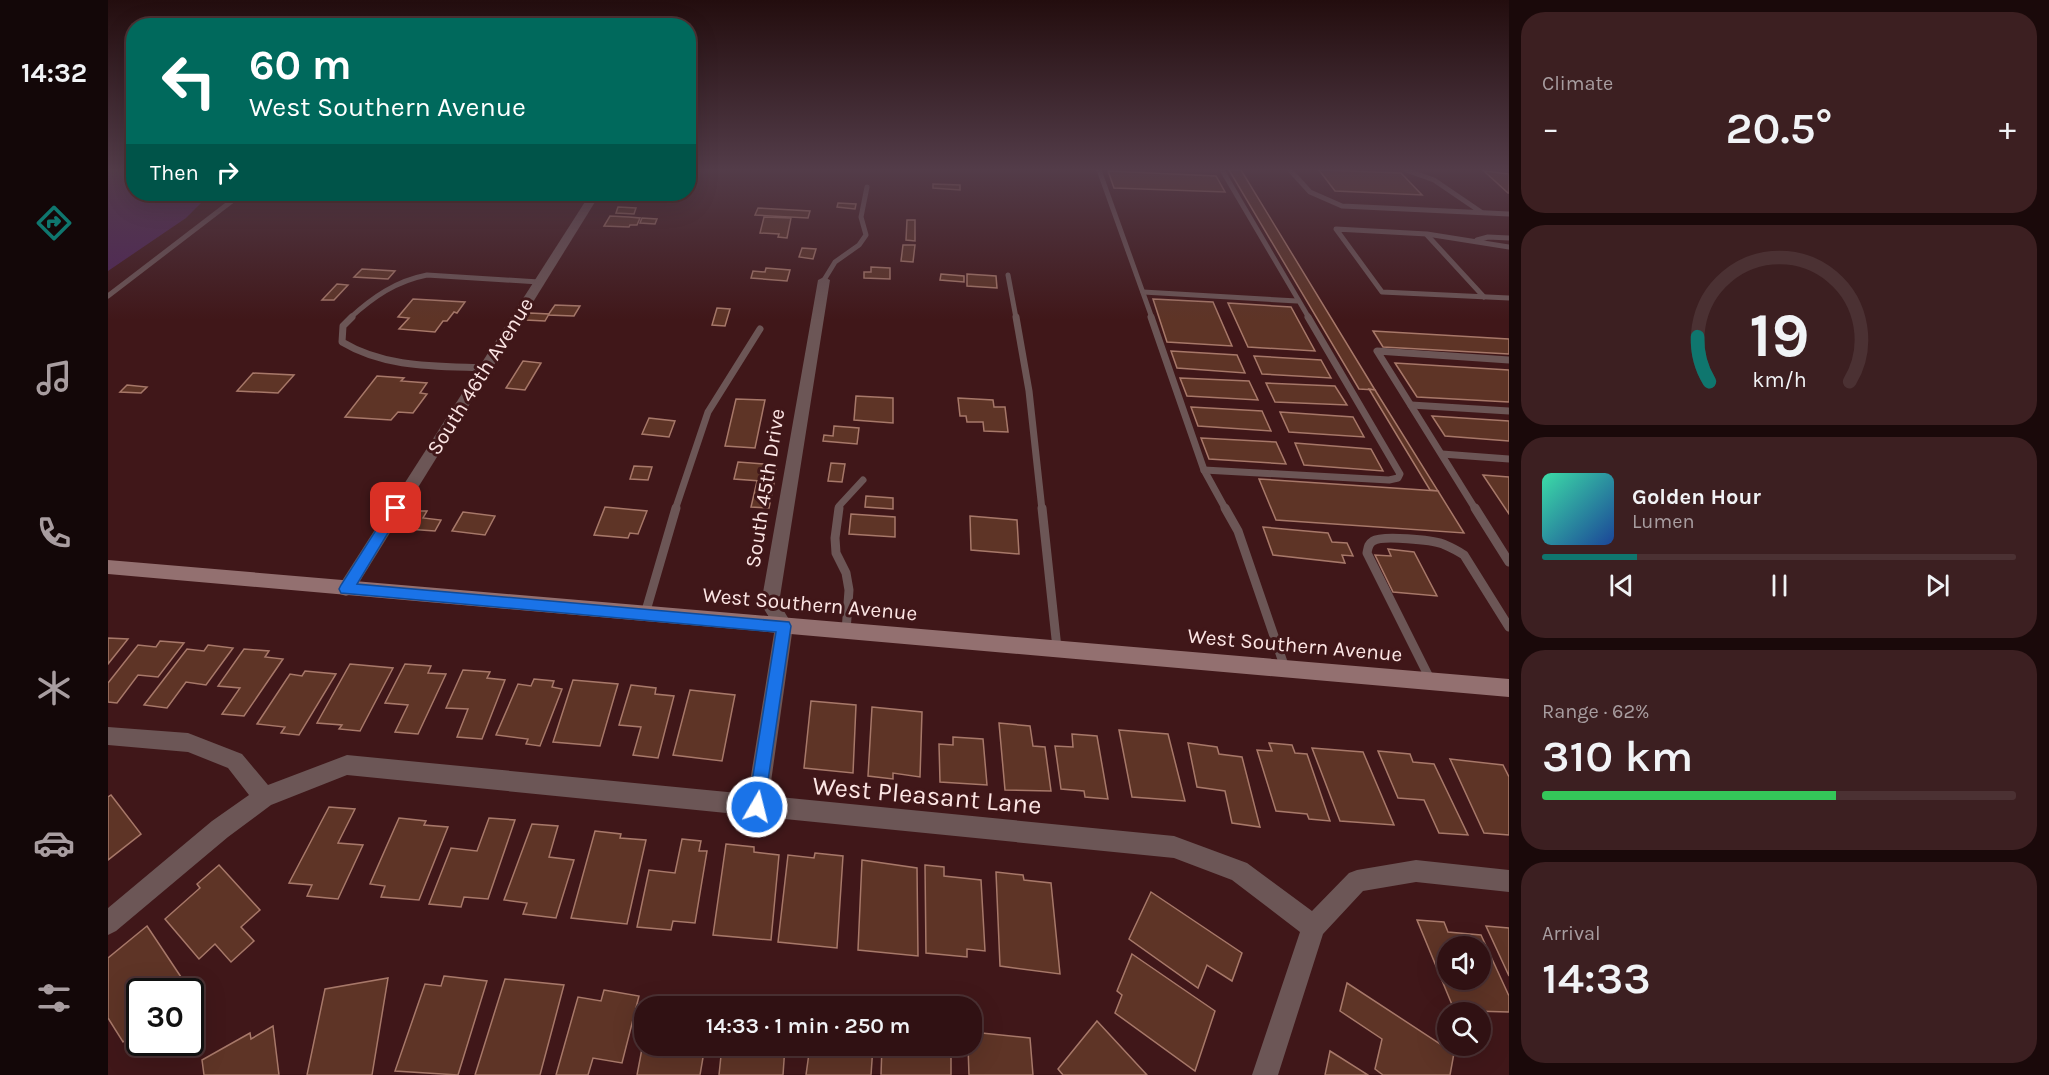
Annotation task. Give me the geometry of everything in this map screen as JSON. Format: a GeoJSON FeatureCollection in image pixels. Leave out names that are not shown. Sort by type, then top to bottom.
{"type":"FeatureCollection","features":[{"type":"Feature","properties":{"kind":"main road","name":"West Southern Avenue"},"geometry":{"type":"LineString","coordinates":[[108,567],[1285,668],[1431,681],[1507,691]]}},
{"type":"Feature","properties":{"kind":"street","name":"South 46th Avenue"},"geometry":{"type":"LineString","coordinates":[[346,589],[578,220]]}},
{"type":"Feature","properties":{"kind":"street","name":"South 45th Drive"},"geometry":{"type":"LineString","coordinates":[[784,626],[770,604],[824,280]]}},
{"type":"Feature","properties":{"kind":"street"},"geometry":{"type":"LineString","coordinates":[[757,807],[784,626]]}},
{"type":"Feature","properties":{"kind":"street"},"geometry":{"type":"LineString","coordinates":[[108,736],[188,743],[235,761],[264,797],[220,829],[108,923]]}},
{"type":"Feature","properties":{"kind":"street","name":"West Pleasant Lane"},"geometry":{"type":"LineString","coordinates":[[264,797],[347,765],[1173,847],[1239,871],[1313,927]]}},
{"type":"Feature","properties":{"kind":"street"},"geometry":{"type":"LineString","coordinates":[[1265,1075],[1313,927],[1356,881],[1416,871],[1509,881]]}},
{"type":"Feature","properties":{"kind":"lane"},"geometry":{"type":"LineString","coordinates":[[108,296],[207,220]]}},
{"type":"Feature","properties":{"kind":"lane"},"geometry":{"type":"LineString","coordinates":[[824,280],[835,262],[859,245],[866,235],[862,220]]}},
{"type":"Feature","properties":{"kind":"lane"},"geometry":{"type":"LineString","coordinates":[[1117,220],[1187,426],[1204,470],[1238,531],[1285,668]]}},
{"type":"Feature","properties":{"kind":"lane"},"geometry":{"type":"LineString","coordinates":[[1204,470],[1389,480],[1398,478],[1400,474],[1251,220]]}},
{"type":"Feature","properties":{"kind":"lane"},"geometry":{"type":"LineString","coordinates":[[1509,247],[1427,234],[1336,229],[1382,292],[1509,298]]}},
{"type":"Feature","properties":{"kind":"lane"},"geometry":{"type":"LineString","coordinates":[[1427,234],[1484,297]]}},
{"type":"Feature","properties":{"kind":"lane"},"geometry":{"type":"LineString","coordinates":[[1473,241],[1488,237],[1509,238]]}},
{"type":"Feature","properties":{"kind":"lane"},"geometry":{"type":"LineString","coordinates":[[485,368],[386,361],[356,353],[342,342],[343,326],[363,305],[389,287],[412,277],[427,275],[539,282]]}},
{"type":"Feature","properties":{"kind":"lane"},"geometry":{"type":"LineString","coordinates":[[1008,275],[1029,391],[1058,648]]}},
{"type":"Feature","properties":{"kind":"lane"},"geometry":{"type":"LineString","coordinates":[[1143,292],[1297,301]]}},
{"type":"Feature","properties":{"kind":"lane"},"geometry":{"type":"LineString","coordinates":[[645,614],[672,519],[708,412],[760,329]]}},
{"type":"Feature","properties":{"kind":"lane"},"geometry":{"type":"LineString","coordinates":[[1509,360],[1377,351],[1509,562]]}},
{"type":"Feature","properties":{"kind":"lane"},"geometry":{"type":"LineString","coordinates":[[1411,405],[1509,411]]}},
{"type":"Feature","properties":{"kind":"lane"},"geometry":{"type":"LineString","coordinates":[[1442,454],[1509,459]]}},
{"type":"Feature","properties":{"kind":"lane"},"geometry":{"type":"LineString","coordinates":[[846,631],[849,590],[846,573],[837,553],[835,538],[839,506],[863,480]]}},
{"type":"Feature","properties":{"kind":"lane"},"geometry":{"type":"LineString","coordinates":[[1431,681],[1367,553],[1368,546],[1374,540],[1388,538],[1441,543],[1464,555],[1509,627]]}},
{"type":"Feature","properties":{"kind":"shaded area"},"geometry":{"type":"Polygon","coordinates":[[[108,220],[183,220],[108,271],[108,220]]]}},
{"type":"Feature","properties":{"kind":"building"},"geometry":{"type":"Polygon","coordinates":[[[608,220],[639,220],[637,225],[629,227],[604,226],[608,220]]]}},
{"type":"Feature","properties":{"kind":"building"},"geometry":{"type":"Polygon","coordinates":[[[641,220],[657,220],[655,224],[640,223],[641,220]]]}},
{"type":"Feature","properties":{"kind":"building"},"geometry":{"type":"Polygon","coordinates":[[[763,220],[791,220],[787,238],[778,237],[779,234],[760,233],[763,220]]]}},
{"type":"Feature","properties":{"kind":"building"},"geometry":{"type":"Polygon","coordinates":[[[907,220],[915,220],[915,241],[906,240],[907,220]]]}},
{"type":"Feature","properties":{"kind":"building"},"geometry":{"type":"Polygon","coordinates":[[[1259,220],[1272,220],[1375,390],[1359,389],[1259,220]]]}},
{"type":"Feature","properties":{"kind":"building"},"geometry":{"type":"Polygon","coordinates":[[[903,245],[915,245],[913,262],[901,261],[903,245]]]}},
{"type":"Feature","properties":{"kind":"building"},"geometry":{"type":"Polygon","coordinates":[[[802,248],[816,249],[813,259],[799,257],[802,248]]]}},
{"type":"Feature","properties":{"kind":"building"},"geometry":{"type":"Polygon","coordinates":[[[871,267],[890,268],[890,279],[864,278],[864,272],[871,272],[871,267]]]}},
{"type":"Feature","properties":{"kind":"building"},"geometry":{"type":"Polygon","coordinates":[[[766,268],[790,270],[787,281],[751,278],[753,271],[765,272],[766,268]]]}},
{"type":"Feature","properties":{"kind":"building"},"geometry":{"type":"Polygon","coordinates":[[[362,269],[395,271],[388,279],[354,277],[362,269]]]}},
{"type":"Feature","properties":{"kind":"building"},"geometry":{"type":"Polygon","coordinates":[[[941,274],[964,276],[964,282],[940,280],[941,274]]]}},
{"type":"Feature","properties":{"kind":"building"},"geometry":{"type":"Polygon","coordinates":[[[967,274],[996,276],[997,288],[967,286],[967,274]]]}},
{"type":"Feature","properties":{"kind":"building"},"geometry":{"type":"Polygon","coordinates":[[[337,284],[348,285],[334,300],[322,300],[337,284]]]}},
{"type":"Feature","properties":{"kind":"building"},"geometry":{"type":"Polygon","coordinates":[[[413,299],[465,302],[457,313],[454,312],[447,321],[443,321],[435,332],[399,329],[409,318],[398,317],[413,299]]]}},
{"type":"Feature","properties":{"kind":"building"},"geometry":{"type":"Polygon","coordinates":[[[1153,299],[1213,302],[1232,346],[1167,342],[1153,299]]]}},
{"type":"Feature","properties":{"kind":"building"},"geometry":{"type":"Polygon","coordinates":[[[1228,303],[1291,307],[1315,351],[1248,347],[1228,303]]]}},
{"type":"Feature","properties":{"kind":"building"},"geometry":{"type":"Polygon","coordinates":[[[555,305],[580,306],[574,316],[548,315],[555,305]]]}},
{"type":"Feature","properties":{"kind":"building"},"geometry":{"type":"Polygon","coordinates":[[[717,308],[730,309],[725,326],[712,325],[717,308]]]}},
{"type":"Feature","properties":{"kind":"building"},"geometry":{"type":"Polygon","coordinates":[[[530,313],[549,314],[545,321],[526,320],[530,313]]]}},
{"type":"Feature","properties":{"kind":"building"},"geometry":{"type":"Polygon","coordinates":[[[1373,331],[1509,339],[1509,354],[1383,347],[1373,331]]]}},
{"type":"Feature","properties":{"kind":"building"},"geometry":{"type":"Polygon","coordinates":[[[1171,351],[1237,355],[1245,373],[1177,368],[1171,351]]]}},
{"type":"Feature","properties":{"kind":"building"},"geometry":{"type":"Polygon","coordinates":[[[1254,356],[1321,360],[1331,378],[1262,374],[1254,356]]]}},
{"type":"Feature","properties":{"kind":"building"},"geometry":{"type":"Polygon","coordinates":[[[523,361],[541,363],[525,390],[506,388],[523,361]]]}},
{"type":"Feature","properties":{"kind":"building"},"geometry":{"type":"Polygon","coordinates":[[[1395,363],[1509,370],[1509,402],[1417,397],[1395,363]]]}},
{"type":"Feature","properties":{"kind":"building"},"geometry":{"type":"Polygon","coordinates":[[[253,373],[294,375],[278,393],[237,391],[253,373]]]}},
{"type":"Feature","properties":{"kind":"building"},"geometry":{"type":"Polygon","coordinates":[[[377,376],[427,383],[420,393],[427,394],[413,413],[398,412],[391,420],[345,417],[377,376]]]}},
{"type":"Feature","properties":{"kind":"building"},"geometry":{"type":"Polygon","coordinates":[[[1180,378],[1249,381],[1258,400],[1187,396],[1180,378]]]}},
{"type":"Feature","properties":{"kind":"building"},"geometry":{"type":"Polygon","coordinates":[[[1266,383],[1335,386],[1347,405],[1275,402],[1266,383]]]}},
{"type":"Feature","properties":{"kind":"building"},"geometry":{"type":"Polygon","coordinates":[[[127,385],[147,387],[141,393],[120,392],[127,385]]]}},
{"type":"Feature","properties":{"kind":"building"},"geometry":{"type":"Polygon","coordinates":[[[1369,389],[1375,390],[1438,491],[1430,490],[1369,389]]]}},
{"type":"Feature","properties":{"kind":"building"},"geometry":{"type":"Polygon","coordinates":[[[856,396],[893,398],[893,423],[854,420],[856,396]]]}},
{"type":"Feature","properties":{"kind":"building"},"geometry":{"type":"Polygon","coordinates":[[[958,398],[993,400],[994,407],[1005,407],[1008,432],[984,431],[983,422],[967,422],[966,416],[960,416],[958,398]]]}},
{"type":"Feature","properties":{"kind":"building"},"geometry":{"type":"Polygon","coordinates":[[[736,399],[765,400],[755,448],[725,446],[736,399]]]}},
{"type":"Feature","properties":{"kind":"building"},"geometry":{"type":"Polygon","coordinates":[[[1191,407],[1262,411],[1271,431],[1198,426],[1191,407]]]}},
{"type":"Feature","properties":{"kind":"building"},"geometry":{"type":"Polygon","coordinates":[[[1280,412],[1353,417],[1364,437],[1289,432],[1280,412]]]}},
{"type":"Feature","properties":{"kind":"building"},"geometry":{"type":"Polygon","coordinates":[[[1432,416],[1509,421],[1509,441],[1445,436],[1432,416]]]}},
{"type":"Feature","properties":{"kind":"building"},"geometry":{"type":"Polygon","coordinates":[[[649,418],[675,421],[669,437],[642,434],[649,418]]]}},
{"type":"Feature","properties":{"kind":"building"},"geometry":{"type":"Polygon","coordinates":[[[834,426],[859,428],[857,444],[823,441],[824,435],[833,436],[834,426]]]}},
{"type":"Feature","properties":{"kind":"building"},"geometry":{"type":"Polygon","coordinates":[[[1201,438],[1276,442],[1286,464],[1209,459],[1201,438]]]}},
{"type":"Feature","properties":{"kind":"building"},"geometry":{"type":"Polygon","coordinates":[[[1295,443],[1371,449],[1383,471],[1304,465],[1295,443]]]}},
{"type":"Feature","properties":{"kind":"building"},"geometry":{"type":"Polygon","coordinates":[[[738,462],[777,465],[774,482],[734,479],[738,462]]]}},
{"type":"Feature","properties":{"kind":"building"},"geometry":{"type":"Polygon","coordinates":[[[831,463],[845,464],[842,482],[828,481],[831,463]]]}},
{"type":"Feature","properties":{"kind":"building"},"geometry":{"type":"Polygon","coordinates":[[[634,466],[652,467],[648,480],[630,479],[634,466]]]}},
{"type":"Feature","properties":{"kind":"building"},"geometry":{"type":"Polygon","coordinates":[[[1483,475],[1509,477],[1509,514],[1483,475]]]}},
{"type":"Feature","properties":{"kind":"building"},"geometry":{"type":"Polygon","coordinates":[[[1259,479],[1438,491],[1464,533],[1276,520],[1259,479]]]}},
{"type":"Feature","properties":{"kind":"building"},"geometry":{"type":"Polygon","coordinates":[[[757,481],[774,483],[769,508],[751,507],[757,481]]]}},
{"type":"Feature","properties":{"kind":"building"},"geometry":{"type":"Polygon","coordinates":[[[866,496],[893,498],[893,509],[865,507],[866,496]]]}},
{"type":"Feature","properties":{"kind":"building"},"geometry":{"type":"Polygon","coordinates":[[[605,507],[647,511],[638,534],[630,533],[628,538],[594,535],[605,507]]]}},
{"type":"Feature","properties":{"kind":"building"},"geometry":{"type":"Polygon","coordinates":[[[418,511],[427,511],[423,518],[441,520],[435,531],[407,529],[418,511]]]}},
{"type":"Feature","properties":{"kind":"building"},"geometry":{"type":"Polygon","coordinates":[[[463,512],[495,516],[485,535],[452,531],[463,512]]]}},
{"type":"Feature","properties":{"kind":"building"},"geometry":{"type":"Polygon","coordinates":[[[851,514],[895,517],[895,537],[849,534],[851,514]]]}},
{"type":"Feature","properties":{"kind":"building"},"geometry":{"type":"Polygon","coordinates":[[[970,516],[1017,520],[1019,554],[971,550],[970,516]]]}},
{"type":"Feature","properties":{"kind":"building"},"geometry":{"type":"Polygon","coordinates":[[[1263,527],[1328,533],[1332,542],[1347,543],[1353,556],[1342,555],[1345,563],[1273,555],[1263,527]]]}},
{"type":"Feature","properties":{"kind":"building"},"geometry":{"type":"Polygon","coordinates":[[[1388,549],[1414,552],[1437,596],[1393,592],[1375,555],[1391,556],[1388,549]]]}},
{"type":"Feature","properties":{"kind":"building"},"geometry":{"type":"Polygon","coordinates":[[[108,638],[128,639],[108,664],[108,638]]]}},
{"type":"Feature","properties":{"kind":"building"},"geometry":{"type":"Polygon","coordinates":[[[160,641],[184,643],[158,677],[138,675],[117,703],[108,702],[108,683],[138,645],[156,647],[160,641]]]}},
{"type":"Feature","properties":{"kind":"building"},"geometry":{"type":"Polygon","coordinates":[[[208,645],[233,648],[206,685],[186,682],[167,708],[144,705],[187,649],[204,651],[208,645]]]}},
{"type":"Feature","properties":{"kind":"building"},"geometry":{"type":"Polygon","coordinates":[[[244,649],[269,651],[265,657],[283,659],[244,716],[222,714],[240,688],[218,686],[244,649]]]}},
{"type":"Feature","properties":{"kind":"building"},"geometry":{"type":"Polygon","coordinates":[[[350,664],[393,668],[360,731],[339,729],[342,725],[317,723],[350,664]]]}},
{"type":"Feature","properties":{"kind":"building"},"geometry":{"type":"Polygon","coordinates":[[[405,664],[431,666],[428,673],[446,674],[418,734],[395,732],[408,705],[385,703],[405,664]]]}},
{"type":"Feature","properties":{"kind":"building"},"geometry":{"type":"Polygon","coordinates":[[[463,670],[490,672],[487,678],[505,680],[482,739],[457,737],[468,709],[446,708],[463,670]]]}},
{"type":"Feature","properties":{"kind":"building"},"geometry":{"type":"Polygon","coordinates":[[[305,671],[336,674],[299,735],[281,733],[285,727],[257,724],[290,674],[302,676],[305,671]]]}},
{"type":"Feature","properties":{"kind":"building"},"geometry":{"type":"Polygon","coordinates":[[[534,679],[554,681],[552,687],[562,689],[540,746],[526,744],[528,739],[496,735],[518,684],[531,686],[534,679]]]}},
{"type":"Feature","properties":{"kind":"building"},"geometry":{"type":"Polygon","coordinates":[[[573,680],[618,684],[600,746],[553,742],[573,680]]]}},
{"type":"Feature","properties":{"kind":"building"},"geometry":{"type":"Polygon","coordinates":[[[631,685],[656,688],[655,694],[674,696],[658,758],[633,755],[641,727],[619,725],[631,685]]]}},
{"type":"Feature","properties":{"kind":"building"},"geometry":{"type":"Polygon","coordinates":[[[690,690],[735,695],[722,761],[673,755],[690,690]]]}},
{"type":"Feature","properties":{"kind":"building"},"geometry":{"type":"Polygon","coordinates":[[[811,701],[856,705],[853,773],[804,768],[811,701]]]}},
{"type":"Feature","properties":{"kind":"building"},"geometry":{"type":"Polygon","coordinates":[[[872,707],[922,712],[920,777],[893,773],[893,779],[868,776],[872,707]]]}},
{"type":"Feature","properties":{"kind":"building"},"geometry":{"type":"Polygon","coordinates":[[[999,723],[1030,726],[1033,746],[1045,747],[1051,791],[1005,790],[999,723]]]}},
{"type":"Feature","properties":{"kind":"building"},"geometry":{"type":"Polygon","coordinates":[[[1119,730],[1168,734],[1185,801],[1132,797],[1119,730]]]}},
{"type":"Feature","properties":{"kind":"building"},"geometry":{"type":"Polygon","coordinates":[[[1072,734],[1097,736],[1108,799],[1085,797],[1084,791],[1061,789],[1055,746],[1073,747],[1072,734]]]}},
{"type":"Feature","properties":{"kind":"building"},"geometry":{"type":"Polygon","coordinates":[[[953,737],[983,739],[987,785],[940,782],[939,744],[953,745],[953,737]]]}},
{"type":"Feature","properties":{"kind":"building"},"geometry":{"type":"Polygon","coordinates":[[[1188,743],[1217,747],[1219,754],[1242,757],[1260,827],[1232,823],[1225,791],[1197,787],[1188,743]]]}},
{"type":"Feature","properties":{"kind":"building"},"geometry":{"type":"Polygon","coordinates":[[[1269,743],[1292,745],[1295,753],[1307,754],[1330,821],[1309,819],[1307,814],[1276,811],[1257,750],[1272,751],[1269,743]]]}},
{"type":"Feature","properties":{"kind":"building"},"geometry":{"type":"Polygon","coordinates":[[[1312,748],[1363,752],[1394,825],[1340,821],[1312,748]]]}},
{"type":"Feature","properties":{"kind":"building"},"geometry":{"type":"Polygon","coordinates":[[[1378,751],[1410,754],[1413,762],[1434,764],[1468,835],[1439,833],[1424,800],[1398,798],[1378,751]]]}},
{"type":"Feature","properties":{"kind":"building"},"geometry":{"type":"Polygon","coordinates":[[[1450,759],[1503,765],[1509,777],[1509,835],[1484,833],[1450,759]]]}},
{"type":"Feature","properties":{"kind":"building"},"geometry":{"type":"Polygon","coordinates":[[[111,795],[141,834],[108,860],[108,797],[111,795]]]}},
{"type":"Feature","properties":{"kind":"building"},"geometry":{"type":"Polygon","coordinates":[[[329,807],[355,809],[338,843],[363,845],[338,899],[307,896],[312,885],[289,883],[329,807]]]}},
{"type":"Feature","properties":{"kind":"building"},"geometry":{"type":"Polygon","coordinates":[[[399,818],[426,821],[424,825],[448,827],[419,900],[381,897],[385,886],[370,884],[399,818]]]}},
{"type":"Feature","properties":{"kind":"building"},"geometry":{"type":"Polygon","coordinates":[[[489,818],[515,820],[488,899],[464,897],[461,907],[429,904],[451,848],[477,851],[489,818]]]}},
{"type":"Feature","properties":{"kind":"building"},"geometry":{"type":"Polygon","coordinates":[[[532,824],[558,826],[549,857],[574,860],[556,918],[523,914],[527,903],[504,900],[532,824]]]}},
{"type":"Feature","properties":{"kind":"building"},"geometry":{"type":"Polygon","coordinates":[[[595,831],[621,834],[620,838],[646,840],[627,924],[571,918],[595,831]]]}},
{"type":"Feature","properties":{"kind":"building"},"geometry":{"type":"Polygon","coordinates":[[[682,839],[701,841],[699,851],[707,851],[695,923],[673,921],[671,930],[637,927],[649,870],[675,873],[682,839]]]}},
{"type":"Feature","properties":{"kind":"building"},"geometry":{"type":"Polygon","coordinates":[[[726,844],[754,847],[754,852],[779,855],[771,940],[713,935],[726,844]]]}},
{"type":"Feature","properties":{"kind":"building"},"geometry":{"type":"Polygon","coordinates":[[[815,853],[843,856],[837,948],[778,942],[788,855],[814,858],[815,853]]]}},
{"type":"Feature","properties":{"kind":"building"},"geometry":{"type":"Polygon","coordinates":[[[862,860],[917,868],[918,956],[858,950],[862,860]]]}},
{"type":"Feature","properties":{"kind":"building"},"geometry":{"type":"Polygon","coordinates":[[[219,865],[260,910],[241,927],[254,941],[231,962],[215,944],[199,959],[165,919],[200,888],[197,884],[219,865]]]}},
{"type":"Feature","properties":{"kind":"building"},"geometry":{"type":"Polygon","coordinates":[[[925,865],[944,867],[944,876],[981,880],[985,951],[967,949],[967,957],[926,953],[925,865]]]}},
{"type":"Feature","properties":{"kind":"building"},"geometry":{"type":"Polygon","coordinates":[[[996,872],[1023,875],[1024,880],[1051,883],[1060,974],[1000,966],[996,872]]]}},
{"type":"Feature","properties":{"kind":"building"},"geometry":{"type":"Polygon","coordinates":[[[1151,892],[1242,953],[1232,981],[1207,965],[1198,988],[1129,939],[1151,892]]]}},
{"type":"Feature","properties":{"kind":"building"},"geometry":{"type":"Polygon","coordinates":[[[1417,920],[1444,922],[1448,932],[1481,935],[1437,936],[1437,968],[1417,920]]]}},
{"type":"Feature","properties":{"kind":"building"},"geometry":{"type":"Polygon","coordinates":[[[147,926],[182,978],[126,978],[126,1040],[123,1042],[108,1018],[108,958],[147,926]]]}},
{"type":"Feature","properties":{"kind":"building"},"geometry":{"type":"Polygon","coordinates":[[[1486,926],[1509,928],[1509,976],[1491,936],[1486,926]]]}},
{"type":"Feature","properties":{"kind":"building"},"geometry":{"type":"Polygon","coordinates":[[[1132,954],[1215,1011],[1195,1071],[1115,1013],[1122,995],[1117,991],[1132,954]]]}},
{"type":"Feature","properties":{"kind":"building"},"geometry":{"type":"Polygon","coordinates":[[[1491,957],[1509,996],[1509,1012],[1491,1012],[1491,1002],[1451,1002],[1446,990],[1491,990],[1491,957]]]}},
{"type":"Feature","properties":{"kind":"building"},"geometry":{"type":"Polygon","coordinates":[[[444,976],[487,981],[458,1075],[395,1071],[425,984],[441,986],[444,976]]]}},
{"type":"Feature","properties":{"kind":"building"},"geometry":{"type":"Polygon","coordinates":[[[388,978],[372,1075],[307,1075],[325,989],[388,978]]]}},
{"type":"Feature","properties":{"kind":"building"},"geometry":{"type":"Polygon","coordinates":[[[505,979],[564,985],[540,1075],[475,1075],[505,979]]]}},
{"type":"Feature","properties":{"kind":"building"},"geometry":{"type":"Polygon","coordinates":[[[1347,983],[1437,1042],[1437,1056],[1453,1056],[1450,1075],[1383,1075],[1375,1069],[1382,1039],[1340,1011],[1347,983]]]}},
{"type":"Feature","properties":{"kind":"building"},"geometry":{"type":"Polygon","coordinates":[[[604,990],[639,996],[634,996],[634,1016],[622,1063],[593,1058],[588,1075],[556,1075],[578,997],[601,1001],[604,990]]]}},
{"type":"Feature","properties":{"kind":"building"},"geometry":{"type":"Polygon","coordinates":[[[1097,1021],[1147,1075],[1063,1075],[1058,1069],[1097,1021]]]}},
{"type":"Feature","properties":{"kind":"building"},"geometry":{"type":"Polygon","coordinates":[[[273,1026],[279,1075],[204,1075],[202,1060],[250,1033],[251,1039],[273,1026]]]}},
{"type":"Feature","properties":{"kind":"building"},"geometry":{"type":"Polygon","coordinates":[[[982,1033],[1030,1038],[1033,1075],[969,1075],[968,1056],[982,1056],[982,1033]]]}},
{"type":"Feature","properties":{"kind":"building"},"geometry":{"type":"Polygon","coordinates":[[[1330,1051],[1368,1075],[1325,1075],[1330,1051]]]}},
{"type":"Feature","properties":{"kind":"building"},"geometry":{"type":"Polygon","coordinates":[[[641,1056],[703,1056],[700,1075],[637,1075],[641,1056]]]}},
{"type":"Feature","properties":{"kind":"building"},"geometry":{"type":"Polygon","coordinates":[[[721,1056],[784,1056],[783,1075],[719,1075],[721,1056]]]}},
{"type":"Feature","properties":{"kind":"building"},"geometry":{"type":"Polygon","coordinates":[[[809,1056],[872,1056],[871,1075],[806,1075],[809,1056]]]}},
{"type":"Feature","properties":{"kind":"building"},"geometry":{"type":"Polygon","coordinates":[[[882,1056],[951,1056],[951,1075],[881,1075],[882,1056]]]}},
{"type":"Feature","properties":{"kind":"route"},"geometry":{"type":"LineString","coordinates":[[396,508],[346,589],[784,626],[757,807]]}}]}
